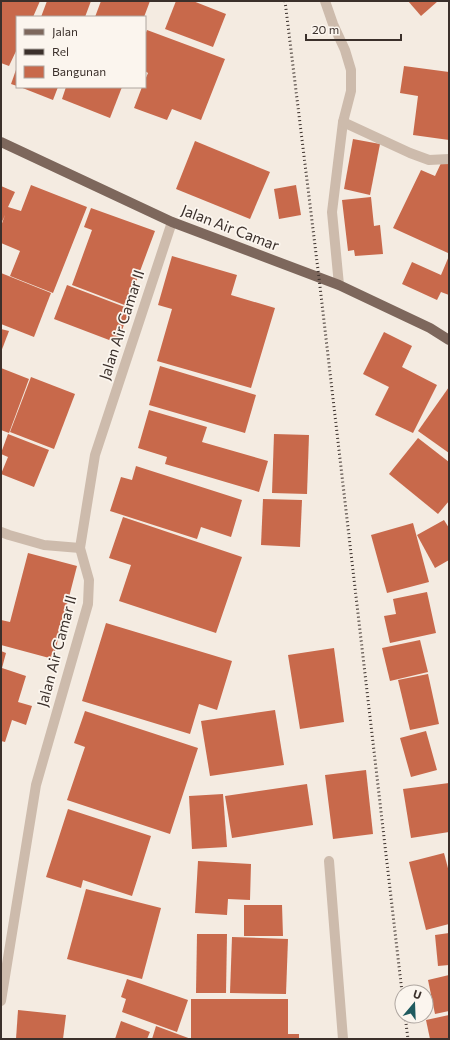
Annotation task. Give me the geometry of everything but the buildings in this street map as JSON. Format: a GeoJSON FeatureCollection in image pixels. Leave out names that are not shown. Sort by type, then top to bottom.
{"type":"FeatureCollection","features":[{"type":"Feature","properties":{"kind":"main road","name":"Jalan Air Camar"},"geometry":{"type":"LineString","coordinates":[[1,142],[172,222],[339,285],[430,328],[449,340]]}},
{"type":"Feature","properties":{"kind":"street"},"geometry":{"type":"LineString","coordinates":[[325,1],[352,70],[351,91],[343,122],[332,212],[339,285]]}},
{"type":"Feature","properties":{"kind":"street"},"geometry":{"type":"LineString","coordinates":[[343,122],[410,153],[429,160],[449,159]]}},
{"type":"Feature","properties":{"kind":"street","name":"Jalan Air Camar II"},"geometry":{"type":"LineString","coordinates":[[1,1000],[36,785],[88,604],[89,580],[80,548],[94,455],[172,222]]}},
{"type":"Feature","properties":{"kind":"street"},"geometry":{"type":"LineString","coordinates":[[1,532],[44,545],[80,548]]}},
{"type":"Feature","properties":{"kind":"street"},"geometry":{"type":"LineString","coordinates":[[329,861],[343,1039]]}},
{"type":"Feature","properties":{"kind":"railway"},"geometry":{"type":"LineString","coordinates":[[285,1],[319,278],[401,984]]}},
{"type":"Feature","properties":{"kind":"railway"},"geometry":{"type":"LineString","coordinates":[[406,1024],[408,1039]]}}]}
